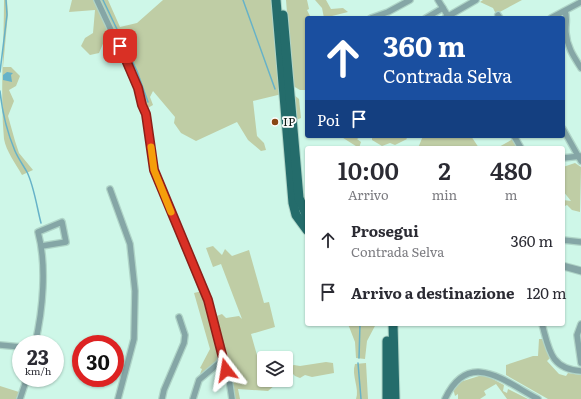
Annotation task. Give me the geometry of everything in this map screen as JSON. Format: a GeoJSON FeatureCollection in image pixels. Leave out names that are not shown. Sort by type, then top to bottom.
{"type":"FeatureCollection","features":[{"type":"Feature","properties":{"kind":"main road"},"geometry":{"type":"LineString","coordinates":[[276,0],[293,203],[296,215],[305,227]]}},
{"type":"Feature","properties":{"kind":"main road"},"geometry":{"type":"LineString","coordinates":[[282,0],[300,198],[305,212]]}},
{"type":"Feature","properties":{"kind":"main road"},"geometry":{"type":"LineString","coordinates":[[387,326],[387,399]]}},
{"type":"Feature","properties":{"kind":"main road"},"geometry":{"type":"LineString","coordinates":[[393,326],[395,399]]}},
{"type":"Feature","properties":{"kind":"street"},"geometry":{"type":"LineString","coordinates":[[97,0],[138,88],[148,124],[154,170],[208,300],[232,399]]}},
{"type":"Feature","properties":{"kind":"street"},"geometry":{"type":"LineString","coordinates":[[377,16],[388,12],[410,0]]}},
{"type":"Feature","properties":{"kind":"street"},"geometry":{"type":"LineString","coordinates":[[438,0],[446,16]]}},
{"type":"Feature","properties":{"kind":"street"},"geometry":{"type":"LineString","coordinates":[[448,16],[476,0]]}},
{"type":"Feature","properties":{"kind":"street"},"geometry":{"type":"LineString","coordinates":[[555,16],[581,2]]}},
{"type":"Feature","properties":{"kind":"street"},"geometry":{"type":"LineString","coordinates":[[429,16],[443,8]]}},
{"type":"Feature","properties":{"kind":"street"},"geometry":{"type":"LineString","coordinates":[[565,11],[567,17],[566,32],[568,47],[581,68]]}},
{"type":"Feature","properties":{"kind":"street"},"geometry":{"type":"LineString","coordinates":[[565,132],[580,158]]}},
{"type":"Feature","properties":{"kind":"street"},"geometry":{"type":"LineString","coordinates":[[565,158],[580,158]]}},
{"type":"Feature","properties":{"kind":"street"},"geometry":{"type":"LineString","coordinates":[[110,189],[130,244],[136,292],[134,340],[118,399]]}},
{"type":"Feature","properties":{"kind":"street"},"geometry":{"type":"LineString","coordinates":[[38,335],[41,314],[42,246],[38,232],[62,222],[66,242],[42,246]]}},
{"type":"Feature","properties":{"kind":"street"},"geometry":{"type":"LineString","coordinates":[[565,240],[581,242]]}},
{"type":"Feature","properties":{"kind":"street"},"geometry":{"type":"LineString","coordinates":[[567,269],[581,271]]}},
{"type":"Feature","properties":{"kind":"street"},"geometry":{"type":"LineString","coordinates":[[162,399],[164,390],[184,343],[185,336],[179,317]]}},
{"type":"Feature","properties":{"kind":"street"},"geometry":{"type":"LineString","coordinates":[[581,324],[577,335],[581,363]]}},
{"type":"Feature","properties":{"kind":"street"},"geometry":{"type":"LineString","coordinates":[[542,326],[548,348],[558,363],[569,370],[581,371]]}},
{"type":"Feature","properties":{"kind":"street"},"geometry":{"type":"LineString","coordinates":[[0,344],[12,346]]}},
{"type":"Feature","properties":{"kind":"street"},"geometry":{"type":"LineString","coordinates":[[193,399],[199,380],[219,363],[222,356]]}},
{"type":"Feature","properties":{"kind":"street"},"geometry":{"type":"LineString","coordinates":[[213,368],[219,367],[226,370]]}},
{"type":"Feature","properties":{"kind":"street"},"geometry":{"type":"LineString","coordinates":[[446,398],[452,385],[462,376],[484,372],[504,379],[538,399]]}},
{"type":"Feature","properties":{"kind":"street"},"geometry":{"type":"LineString","coordinates":[[20,399],[24,387]]}},
{"type":"Feature","properties":{"kind":"green space"},"geometry":{"type":"Polygon","coordinates":[[[4,0],[7,0],[8,13],[3,67],[11,67],[20,76],[16,86],[9,90],[14,101],[8,116],[19,153],[33,170],[22,175],[9,153],[4,139],[2,87],[4,0]]]}},
{"type":"Feature","properties":{"kind":"green space"},"geometry":{"type":"Polygon","coordinates":[[[72,0],[108,0],[120,27],[137,23],[163,0],[275,0],[282,94],[253,101],[257,136],[264,143],[266,150],[261,151],[248,140],[237,122],[196,141],[181,133],[174,123],[175,117],[153,91],[150,97],[153,105],[146,109],[108,32],[99,53],[90,55],[81,46],[85,38],[93,33],[95,10],[69,12],[72,0]]]}},
{"type":"Feature","properties":{"kind":"green space"},"geometry":{"type":"Polygon","coordinates":[[[286,0],[307,0],[309,9],[307,10],[310,16],[305,16],[305,90],[300,90],[293,86],[286,0]]]}},
{"type":"Feature","properties":{"kind":"green space"},"geometry":{"type":"Polygon","coordinates":[[[315,0],[326,0],[331,9],[343,8],[348,12],[332,16],[324,16],[322,8],[315,0]]]}},
{"type":"Feature","properties":{"kind":"green space"},"geometry":{"type":"Polygon","coordinates":[[[483,0],[522,0],[496,14],[493,8],[480,2],[483,0]]]}},
{"type":"Feature","properties":{"kind":"green space"},"geometry":{"type":"Polygon","coordinates":[[[294,95],[299,99],[301,118],[296,120],[294,95]]]}},
{"type":"Feature","properties":{"kind":"green space"},"geometry":{"type":"Polygon","coordinates":[[[343,138],[359,138],[357,139],[361,142],[360,146],[356,146],[343,138]]]}},
{"type":"Feature","properties":{"kind":"green space"},"geometry":{"type":"Polygon","coordinates":[[[372,138],[407,139],[395,145],[390,143],[382,146],[372,140],[372,138]]]}},
{"type":"Feature","properties":{"kind":"green space"},"geometry":{"type":"Polygon","coordinates":[[[422,138],[472,138],[478,146],[419,146],[422,138]]]}},
{"type":"Feature","properties":{"kind":"green space"},"geometry":{"type":"Polygon","coordinates":[[[513,139],[518,146],[501,146],[513,139]]]}},
{"type":"Feature","properties":{"kind":"green space"},"geometry":{"type":"Polygon","coordinates":[[[575,163],[581,167],[580,212],[572,210],[567,205],[565,206],[565,200],[571,201],[565,194],[565,166],[575,163]]]}},
{"type":"Feature","properties":{"kind":"green space"},"geometry":{"type":"Polygon","coordinates":[[[213,246],[222,255],[225,249],[232,256],[249,250],[264,303],[269,302],[275,327],[251,334],[257,355],[257,387],[273,387],[268,391],[238,389],[240,399],[233,399],[214,317],[222,314],[226,318],[239,316],[242,319],[221,264],[213,267],[206,248],[213,246]]]}},
{"type":"Feature","properties":{"kind":"green space"},"geometry":{"type":"Polygon","coordinates":[[[202,291],[216,337],[218,354],[217,360],[214,364],[200,374],[202,369],[200,368],[210,349],[194,293],[202,291]]]}},
{"type":"Feature","properties":{"kind":"green space"},"geometry":{"type":"Polygon","coordinates":[[[349,326],[375,326],[367,341],[365,359],[356,358],[355,342],[349,326]]]}},
{"type":"Feature","properties":{"kind":"green space"},"geometry":{"type":"Polygon","coordinates":[[[539,339],[542,339],[550,358],[547,361],[559,374],[566,376],[568,373],[581,375],[581,399],[548,399],[506,375],[506,365],[533,356],[538,356],[539,339]]]}},
{"type":"Feature","properties":{"kind":"green space"},"geometry":{"type":"Polygon","coordinates":[[[326,362],[333,363],[334,373],[312,377],[305,375],[300,378],[293,374],[293,365],[300,366],[326,362]]]}},
{"type":"Feature","properties":{"kind":"green space"},"geometry":{"type":"Polygon","coordinates":[[[366,363],[368,399],[356,399],[357,391],[354,373],[355,364],[366,363]]]}},
{"type":"Feature","properties":{"kind":"green space"},"geometry":{"type":"Polygon","coordinates":[[[479,376],[487,376],[504,385],[503,391],[507,393],[508,389],[528,399],[507,399],[496,384],[484,391],[486,395],[480,399],[458,399],[458,394],[455,396],[453,388],[460,382],[479,376]]]}},
{"type":"Feature","properties":{"kind":"green space"},"geometry":{"type":"Polygon","coordinates":[[[0,386],[19,392],[16,399],[0,399],[0,386]]]}},
{"type":"Feature","properties":{"kind":"water"},"geometry":{"type":"Polygon","coordinates":[[[7,72],[13,73],[11,75],[12,82],[3,80],[3,75],[7,72]]]}},
{"type":"Feature","properties":{"kind":"waterway"},"geometry":{"type":"LineString","coordinates":[[0,72],[7,15],[6,0]]}},
{"type":"Feature","properties":{"kind":"waterway"},"geometry":{"type":"LineString","coordinates":[[103,0],[137,71],[148,102]]}},
{"type":"Feature","properties":{"kind":"waterway"},"geometry":{"type":"LineString","coordinates":[[243,0],[275,89]]}},
{"type":"Feature","properties":{"kind":"waterway"},"geometry":{"type":"LineString","coordinates":[[0,91],[10,136],[16,154],[27,172],[41,223]]}},
{"type":"Feature","properties":{"kind":"waterway"},"geometry":{"type":"LineString","coordinates":[[359,358],[360,326]]}},
{"type":"Feature","properties":{"kind":"waterway"},"geometry":{"type":"LineString","coordinates":[[358,363],[361,399]]}},
{"type":"Feature","properties":{"kind":"slow traffic"},"geometry":{"type":"LineString","coordinates":[[151,147],[154,170],[171,212]]}},
{"type":"Feature","properties":{"kind":"place","name":"IP"},"geometry":{"type":"Point","coordinates":[275,122]}},
{"type":"Feature","properties":{"kind":"route"},"geometry":{"type":"LineString","coordinates":[[120,46],[138,88],[146,114],[154,170],[208,300],[226,370]]}}]}
